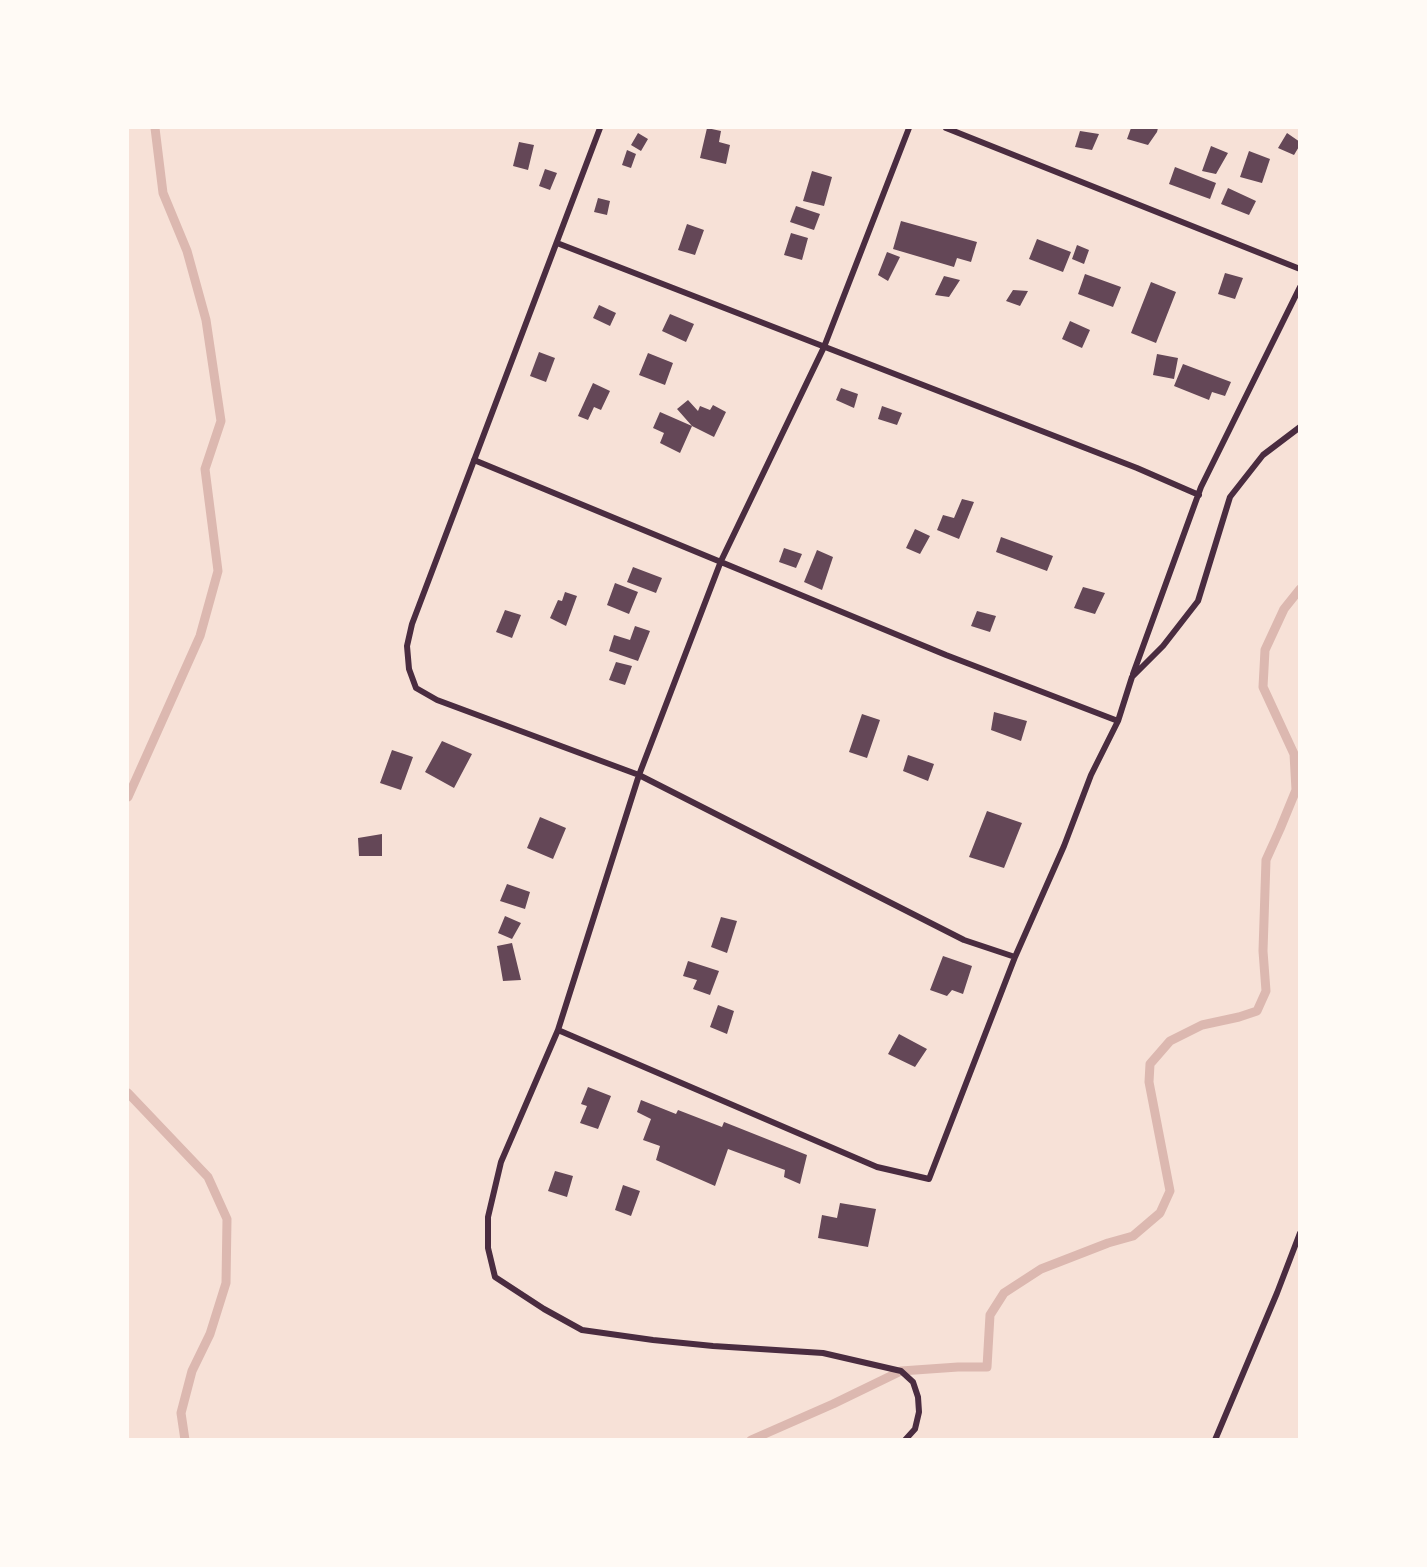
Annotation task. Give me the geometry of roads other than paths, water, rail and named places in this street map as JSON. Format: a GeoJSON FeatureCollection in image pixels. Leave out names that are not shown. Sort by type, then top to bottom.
{"type":"FeatureCollection","features":[{"type":"Feature","properties":{"kind":"street"},"geometry":{"type":"LineString","coordinates":[[600,128],[412,624],[407,646],[409,669],[416,688],[437,700],[639,775],[964,940],[1015,957]]}},
{"type":"Feature","properties":{"kind":"street"},"geometry":{"type":"LineString","coordinates":[[905,1440],[915,1428],[919,1412],[918,1397],[912,1382],[901,1371],[823,1353],[713,1346],[582,1330],[544,1309],[495,1277],[488,1248],[488,1217],[501,1162],[558,1030],[639,775],[721,561],[824,347],[909,128]]}},
{"type":"Feature","properties":{"kind":"street"},"geometry":{"type":"LineString","coordinates":[[946,128],[1299,269]]}},
{"type":"Feature","properties":{"kind":"street"},"geometry":{"type":"LineString","coordinates":[[556,243],[1137,468],[1198,495]]}},
{"type":"Feature","properties":{"kind":"street"},"geometry":{"type":"LineString","coordinates":[[558,1030],[877,1167],[929,1179],[1015,957],[1064,846],[1091,776],[1118,721],[1198,495],[1299,287]]}},
{"type":"Feature","properties":{"kind":"street"},"geometry":{"type":"LineString","coordinates":[[1132,677],[1163,646],[1198,601],[1230,497],[1263,455],[1299,427]]}},
{"type":"Feature","properties":{"kind":"street"},"geometry":{"type":"LineString","coordinates":[[474,460],[946,655],[1118,721]]}},
{"type":"Feature","properties":{"kind":"street"},"geometry":{"type":"LineString","coordinates":[[1215,1440],[1277,1293],[1299,1233]]}},
{"type":"Feature","properties":{"kind":"waterway"},"geometry":{"type":"LineString","coordinates":[[128,797],[200,636],[218,571],[205,469],[221,421],[206,320],[187,251],[163,193],[155,128]]}},
{"type":"Feature","properties":{"kind":"waterway"},"geometry":{"type":"LineString","coordinates":[[751,1440],[901,1371],[987,1367],[990,1315],[1004,1293],[1041,1269],[1108,1243],[1133,1236],[1160,1213],[1170,1191],[1149,1082],[1150,1064],[1170,1041],[1202,1025],[1257,1011],[1266,991],[1263,951],[1266,860],[1296,790],[1294,754],[1263,687],[1265,650],[1284,609],[1300,589]]}},
{"type":"Feature","properties":{"kind":"waterway"},"geometry":{"type":"LineString","coordinates":[[128,1093],[208,1177],[227,1219],[226,1283],[210,1334],[192,1371],[181,1413],[185,1440]]}}]}
